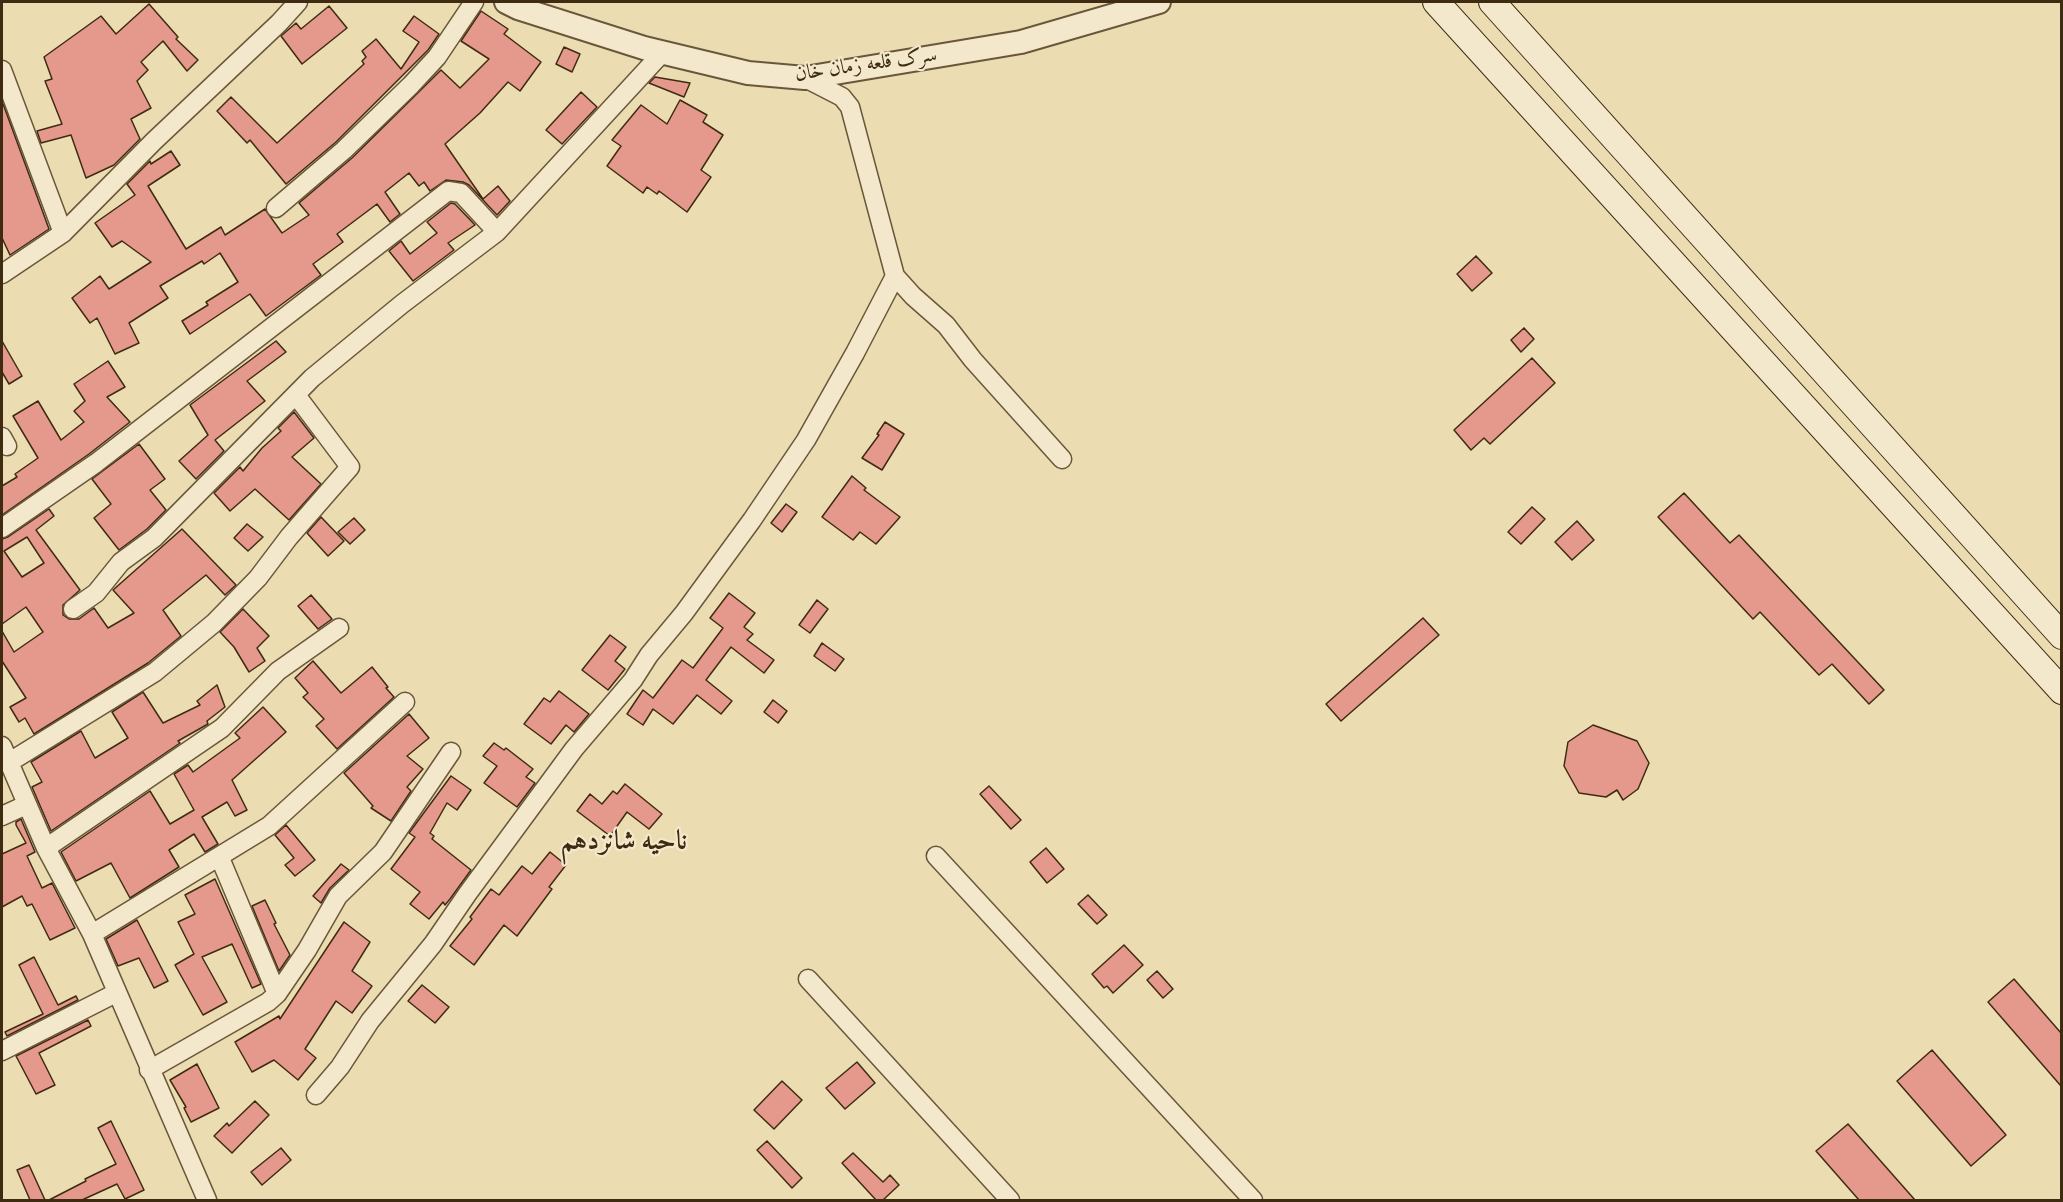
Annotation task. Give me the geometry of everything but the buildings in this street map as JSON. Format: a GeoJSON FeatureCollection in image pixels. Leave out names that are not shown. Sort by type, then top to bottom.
{"type":"FeatureCollection","features":[{"type":"Feature","properties":{"kind":"main road"},"geometry":{"type":"LineString","coordinates":[[1436,2],[2061,691]]}},
{"type":"Feature","properties":{"kind":"main road"},"geometry":{"type":"LineString","coordinates":[[1492,2],[2061,636]]}},
{"type":"Feature","properties":{"kind":"street"},"geometry":{"type":"LineString","coordinates":[[2,274],[63,233],[154,141],[279,23],[298,2]]}},
{"type":"Feature","properties":{"kind":"street"},"geometry":{"type":"LineString","coordinates":[[276,207],[344,150],[424,71],[437,57],[474,2]]}},
{"type":"Feature","properties":{"kind":"street","name":"سرک قلعه زمان خان"},"geometry":{"type":"LineString","coordinates":[[506,2],[518,8],[663,52],[748,73],[806,78],[1021,42],[1159,2]]}},
{"type":"Feature","properties":{"kind":"street"},"geometry":{"type":"LineString","coordinates":[[73,609],[96,593],[121,562],[154,538],[312,378],[402,304],[497,232],[663,52]]}},
{"type":"Feature","properties":{"kind":"street"},"geometry":{"type":"LineString","coordinates":[[2,70],[63,233]]}},
{"type":"Feature","properties":{"kind":"street"},"geometry":{"type":"LineString","coordinates":[[806,78],[842,97],[850,107],[895,276],[913,296],[946,325],[973,360],[1062,459]]}},
{"type":"Feature","properties":{"kind":"street"},"geometry":{"type":"LineString","coordinates":[[2,528],[96,463],[448,191],[461,193],[497,232]]}},
{"type":"Feature","properties":{"kind":"street"},"geometry":{"type":"LineString","coordinates":[[316,1095],[340,1067],[370,1021],[433,944],[468,892],[574,749],[633,680],[649,655],[684,613],[752,520],[806,440],[895,276]]}},
{"type":"Feature","properties":{"kind":"street"},"geometry":{"type":"LineString","coordinates":[[207,1200],[149,1071],[92,934],[46,848],[5,755],[155,672],[214,623],[258,578],[350,467],[296,395]]}},
{"type":"Feature","properties":{"kind":"street"},"geometry":{"type":"LineString","coordinates":[[46,848],[222,728],[278,671],[339,628]]}},
{"type":"Feature","properties":{"kind":"street"},"geometry":{"type":"LineString","coordinates":[[92,934],[269,826],[405,702]]}},
{"type":"Feature","properties":{"kind":"street"},"geometry":{"type":"LineString","coordinates":[[149,1071],[268,1002],[277,994],[307,950],[338,896],[383,852],[451,752]]}},
{"type":"Feature","properties":{"kind":"street"},"geometry":{"type":"LineString","coordinates":[[2,816],[26,805]]}},
{"type":"Feature","properties":{"kind":"street"},"geometry":{"type":"LineString","coordinates":[[936,856],[1253,1200]]}},
{"type":"Feature","properties":{"kind":"street"},"geometry":{"type":"LineString","coordinates":[[220,858],[277,994]]}},
{"type":"Feature","properties":{"kind":"street"},"geometry":{"type":"LineString","coordinates":[[808,979],[1010,1200]]}},
{"type":"Feature","properties":{"kind":"street"},"geometry":{"type":"LineString","coordinates":[[2,1051],[116,993]]}},
{"type":"Feature","properties":{"kind":"district","name":"ناحیه شانزدهم"},"geometry":{"type":"Point","coordinates":[624,842]}}]}
